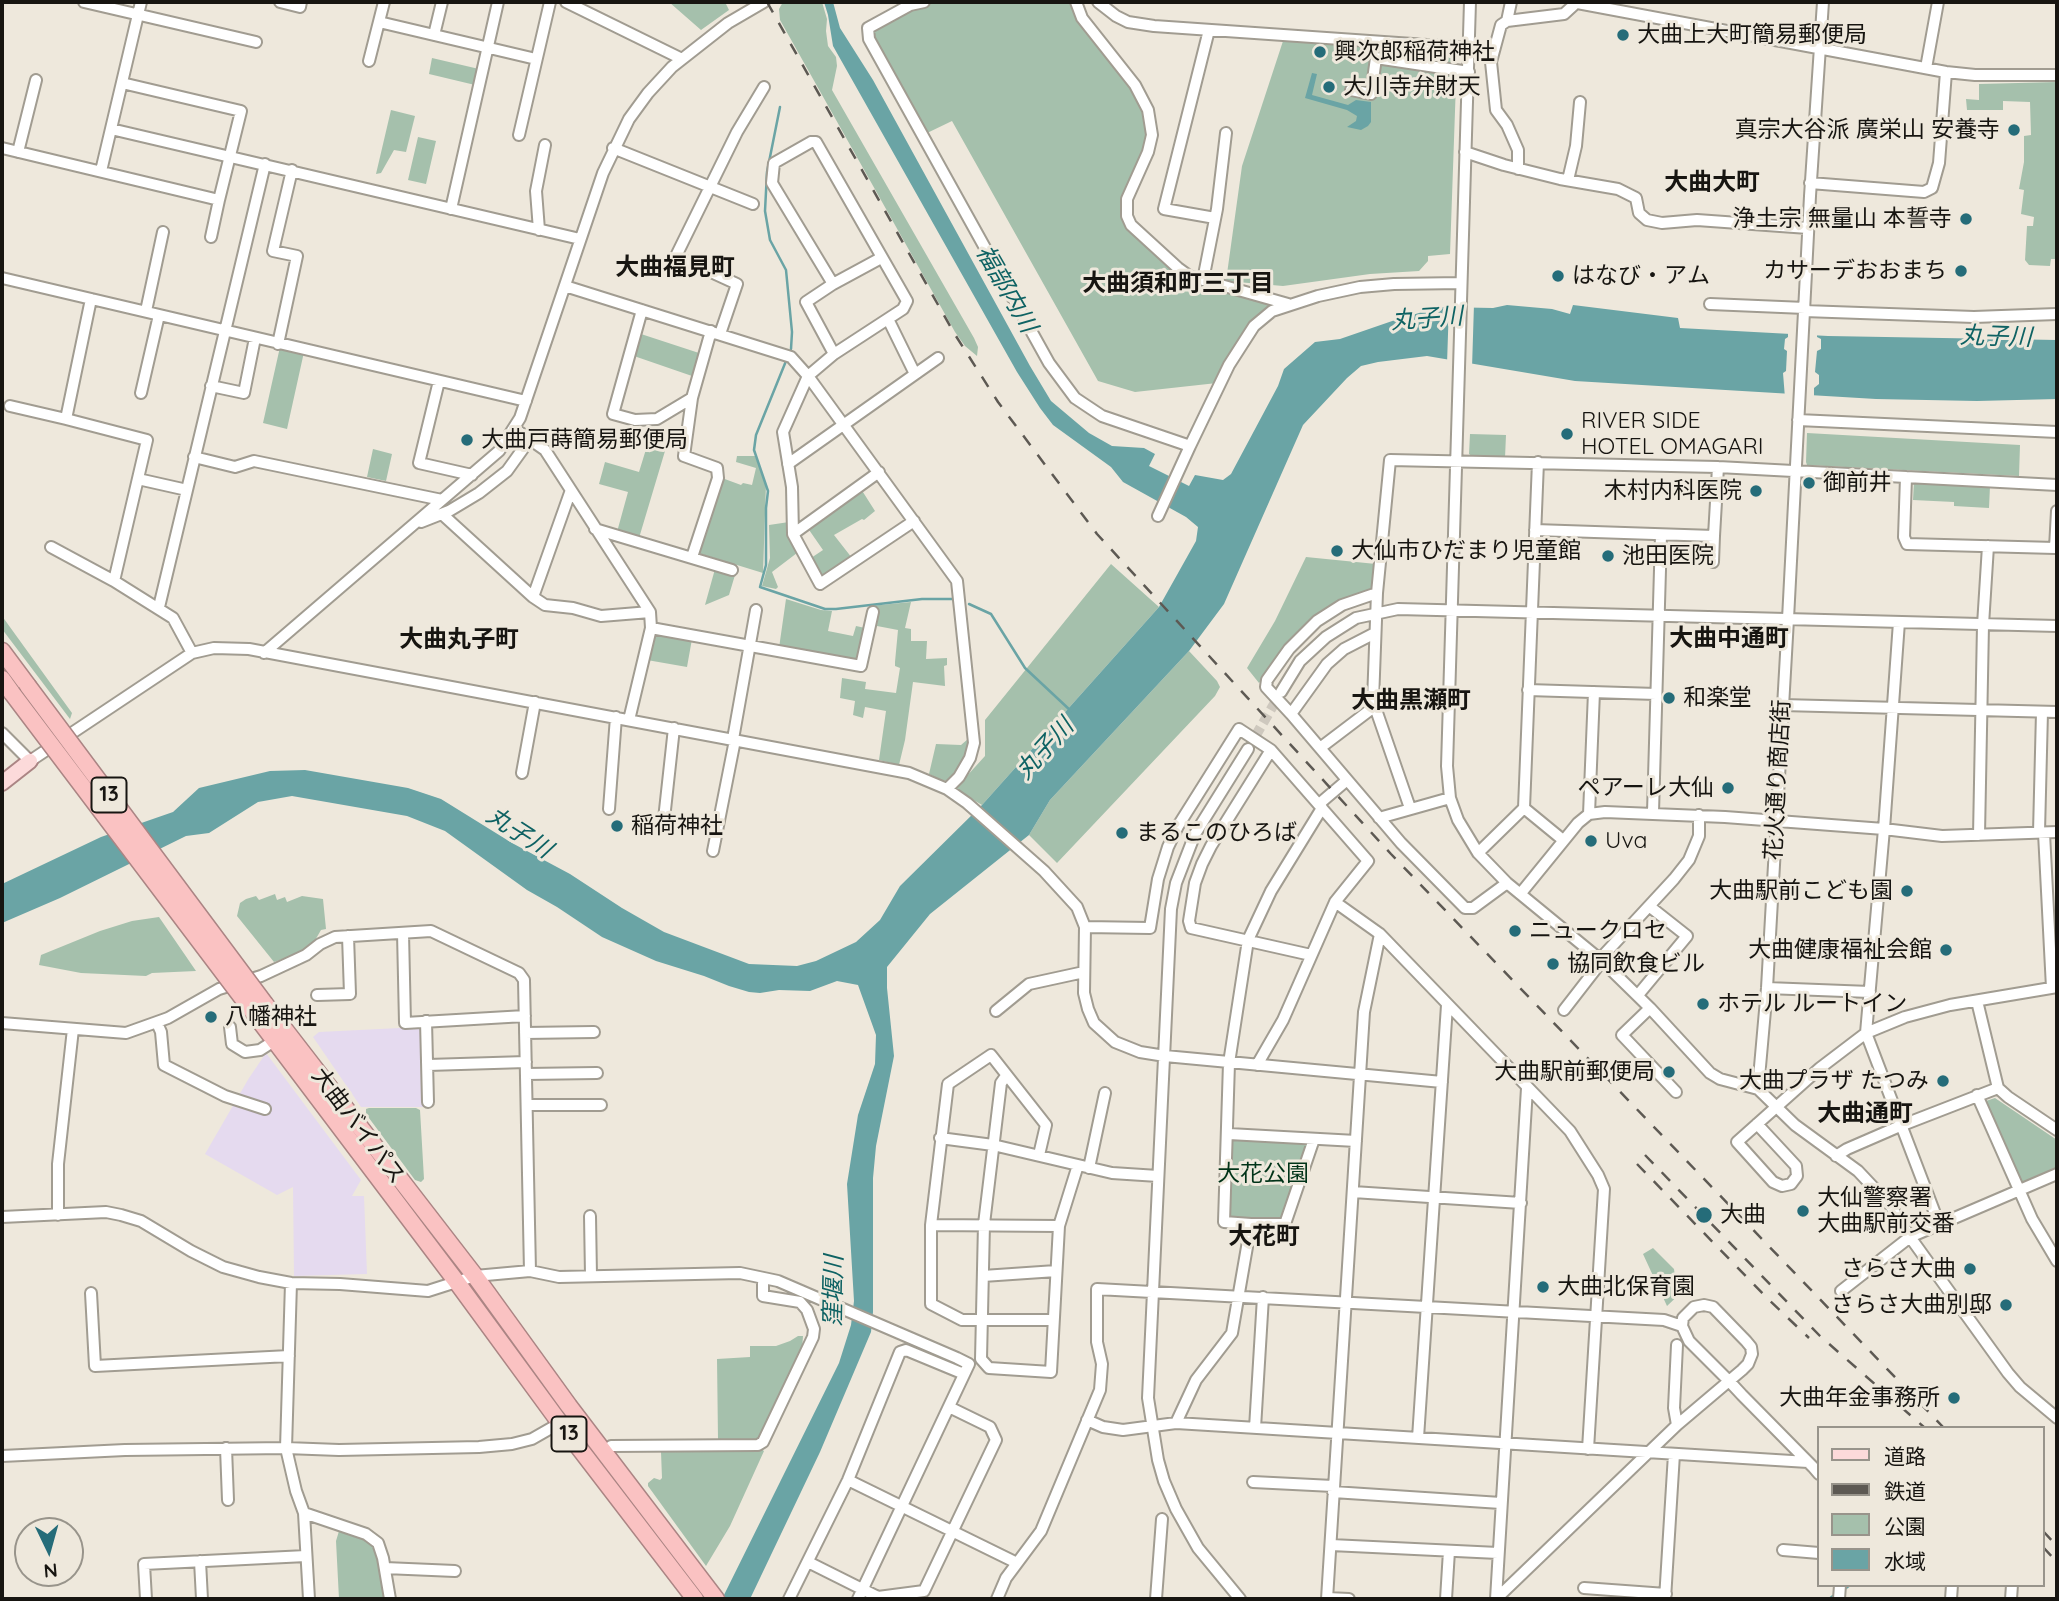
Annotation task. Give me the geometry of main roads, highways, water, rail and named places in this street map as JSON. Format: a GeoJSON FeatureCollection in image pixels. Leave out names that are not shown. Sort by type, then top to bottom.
{"type":"FeatureCollection","features":[{"type":"Feature","properties":{"kind":"highway","name":"大曲バイパス"},"geometry":{"type":"LineString","coordinates":[[2,651],[259,1008],[274,1041],[695,1599]]}},
{"type":"Feature","properties":{"kind":"highway","name":"大曲バイパス"},"geometry":{"type":"LineString","coordinates":[[7,686],[259,1008],[475,1276],[569,1406],[716,1599]]}},
{"type":"Feature","properties":{"kind":"main road"},"geometry":{"type":"LineString","coordinates":[[2,783],[30,761]]}},
{"type":"Feature","properties":{"kind":"water","name":"丸子川"},"geometry":{"type":"Polygon","coordinates":[[[824,2],[833,2],[840,28],[873,80],[1051,401],[1089,433],[1112,446],[1144,448],[1155,454],[1149,466],[1189,486],[1195,475],[1223,480],[1231,474],[1278,386],[1284,369],[1315,342],[1340,339],[1440,307],[1493,308],[1507,305],[1552,309],[1570,314],[1573,305],[1678,318],[1680,328],[1828,336],[2057,340],[2057,399],[1876,399],[1575,381],[1427,356],[1361,366],[1347,378],[1303,425],[1224,604],[1189,651],[1050,800],[1029,835],[930,914],[887,967],[894,1056],[876,1146],[873,1178],[871,1332],[820,1452],[750,1599],[722,1599],[839,1363],[851,1325],[854,1301],[847,1184],[858,1115],[875,1064],[876,1035],[858,985],[837,981],[810,991],[779,990],[760,993],[729,986],[656,961],[602,937],[527,890],[445,831],[407,816],[292,796],[258,802],[209,833],[186,836],[60,898],[2,923],[2,884],[101,837],[173,812],[199,788],[270,771],[305,770],[408,788],[441,799],[664,932],[749,964],[797,966],[816,961],[856,942],[880,920],[900,886],[982,805],[1159,607],[1196,541],[1198,527],[1186,517],[1123,482],[1111,467],[1053,425],[1040,408],[833,46],[824,2]]]}},
{"type":"Feature","properties":{"kind":"water"},"geometry":{"type":"Polygon","coordinates":[[[1312,73],[1317,74],[1312,95],[1348,105],[1356,100],[1371,102],[1371,122],[1368,126],[1361,130],[1347,127],[1356,121],[1357,116],[1347,110],[1305,98],[1312,73]]]}},
{"type":"Feature","properties":{"kind":"waterway"},"geometry":{"type":"LineString","coordinates":[[780,107],[767,172],[765,211],[770,240],[786,270],[791,349]]}},
{"type":"Feature","properties":{"kind":"waterway"},"geometry":{"type":"LineString","coordinates":[[786,361],[756,435],[754,450],[768,491],[766,565],[760,587],[825,609],[922,599],[952,599]]}},
{"type":"Feature","properties":{"kind":"waterway","name":"丸子川"},"geometry":{"type":"LineString","coordinates":[[969,604],[991,614],[1025,668],[1071,711]]}},
{"type":"Feature","properties":{"kind":"waterway"},"geometry":{"type":"LineString","coordinates":[[1829,1599],[1833,1596]]}},
{"type":"Feature","properties":{"kind":"tunnel"},"geometry":{"type":"LineString","coordinates":[[1248,749],[1281,692]]}},
{"type":"Feature","properties":{"kind":"railway"},"geometry":{"type":"LineString","coordinates":[[767,2],[954,333],[998,402],[1097,534],[1391,854],[1942,1426]]}},
{"type":"Feature","properties":{"kind":"railway"},"geometry":{"type":"LineString","coordinates":[[1645,1155],[1820,1336],[1923,1426]]}},
{"type":"Feature","properties":{"kind":"railway"},"geometry":{"type":"LineString","coordinates":[[1637,1164],[1809,1338]]}},
{"type":"Feature","properties":{"kind":"railway"},"geometry":{"type":"LineString","coordinates":[[2045,1533],[2057,1546]]}},
{"type":"Feature","properties":{"kind":"railway"},"geometry":{"type":"LineString","coordinates":[[2045,1549],[2057,1562]]}},
{"type":"Feature","properties":{"kind":"place","name":"大曲上大町簡易郵便局"},"geometry":{"type":"Point","coordinates":[1623,35]}},
{"type":"Feature","properties":{"kind":"place","name":"興次郎稲荷神社"},"geometry":{"type":"Point","coordinates":[1320,52]}},
{"type":"Feature","properties":{"kind":"place","name":"大川寺弁財天"},"geometry":{"type":"Point","coordinates":[1329,87]}},
{"type":"Feature","properties":{"kind":"place","name":"真宗大谷派 廣栄山 安養寺"},"geometry":{"type":"Point","coordinates":[2014,130]}},
{"type":"Feature","properties":{"kind":"place","name":"浄土宗 無量山 本誓寺"},"geometry":{"type":"Point","coordinates":[1966,219]}},
{"type":"Feature","properties":{"kind":"place","name":"カサーデおおまち"},"geometry":{"type":"Point","coordinates":[1961,271]}},
{"type":"Feature","properties":{"kind":"place","name":"はなび・アム"},"geometry":{"type":"Point","coordinates":[1558,276]}},
{"type":"Feature","properties":{"kind":"place","name":"RIVER SIDE HOTEL OMAGARI"},"geometry":{"type":"Point","coordinates":[1567,434]}},
{"type":"Feature","properties":{"kind":"place","name":"大曲戸蒔簡易郵便局"},"geometry":{"type":"Point","coordinates":[467,440]}},
{"type":"Feature","properties":{"kind":"place","name":"御前井"},"geometry":{"type":"Point","coordinates":[1809,483]}},
{"type":"Feature","properties":{"kind":"place","name":"木村内科医院"},"geometry":{"type":"Point","coordinates":[1756,491]}},
{"type":"Feature","properties":{"kind":"place","name":"大仙市ひだまり児童館"},"geometry":{"type":"Point","coordinates":[1337,551]}},
{"type":"Feature","properties":{"kind":"place","name":"池田医院"},"geometry":{"type":"Point","coordinates":[1608,556]}},
{"type":"Feature","properties":{"kind":"place","name":"和楽堂"},"geometry":{"type":"Point","coordinates":[1669,698]}},
{"type":"Feature","properties":{"kind":"place","name":"ペアーレ大仙"},"geometry":{"type":"Point","coordinates":[1728,788]}},
{"type":"Feature","properties":{"kind":"place","name":"稲荷神社"},"geometry":{"type":"Point","coordinates":[617,826]}},
{"type":"Feature","properties":{"kind":"place","name":"まるこのひろば"},"geometry":{"type":"Point","coordinates":[1122,833]}},
{"type":"Feature","properties":{"kind":"place","name":"Uva"},"geometry":{"type":"Point","coordinates":[1591,841]}},
{"type":"Feature","properties":{"kind":"place","name":"大曲駅前こども園"},"geometry":{"type":"Point","coordinates":[1907,891]}},
{"type":"Feature","properties":{"kind":"place","name":"ニュークロセ"},"geometry":{"type":"Point","coordinates":[1515,931]}},
{"type":"Feature","properties":{"kind":"place","name":"大曲健康福祉会館"},"geometry":{"type":"Point","coordinates":[1946,950]}},
{"type":"Feature","properties":{"kind":"place","name":"協同飲食ビル"},"geometry":{"type":"Point","coordinates":[1553,964]}},
{"type":"Feature","properties":{"kind":"place","name":"ホテル ルートイン"},"geometry":{"type":"Point","coordinates":[1703,1004]}},
{"type":"Feature","properties":{"kind":"place","name":"八幡神社"},"geometry":{"type":"Point","coordinates":[211,1017]}},
{"type":"Feature","properties":{"kind":"place","name":"大曲駅前郵便局"},"geometry":{"type":"Point","coordinates":[1669,1072]}},
{"type":"Feature","properties":{"kind":"place","name":"大曲プラザ たつみ"},"geometry":{"type":"Point","coordinates":[1943,1081]}},
{"type":"Feature","properties":{"kind":"place","name":"大仙警察署 大曲駅前交番"},"geometry":{"type":"Point","coordinates":[1803,1211]}},
{"type":"Feature","properties":{"kind":"place","name":"大曲"},"geometry":{"type":"Point","coordinates":[1704,1215]}},
{"type":"Feature","properties":{"kind":"place","name":"さらさ大曲"},"geometry":{"type":"Point","coordinates":[1970,1269]}},
{"type":"Feature","properties":{"kind":"place","name":"大曲北保育園"},"geometry":{"type":"Point","coordinates":[1543,1287]}},
{"type":"Feature","properties":{"kind":"place","name":"さらさ大曲別邸"},"geometry":{"type":"Point","coordinates":[2006,1305]}},
{"type":"Feature","properties":{"kind":"place","name":"大曲年金事務所"},"geometry":{"type":"Point","coordinates":[1954,1398]}},
{"type":"Feature","properties":{"kind":"district","name":"大曲大町"},"geometry":{"type":"Point","coordinates":[1712,183]}},
{"type":"Feature","properties":{"kind":"district","name":"大曲福見町"},"geometry":{"type":"Point","coordinates":[675,268]}},
{"type":"Feature","properties":{"kind":"district","name":"大曲須和町三丁目"},"geometry":{"type":"Point","coordinates":[1178,284]}},
{"type":"Feature","properties":{"kind":"district","name":"大曲中通町"},"geometry":{"type":"Point","coordinates":[1729,639]}},
{"type":"Feature","properties":{"kind":"district","name":"大曲丸子町"},"geometry":{"type":"Point","coordinates":[459,640]}},
{"type":"Feature","properties":{"kind":"district","name":"大曲黒瀬町"},"geometry":{"type":"Point","coordinates":[1411,701]}},
{"type":"Feature","properties":{"kind":"district","name":"大曲通町"},"geometry":{"type":"Point","coordinates":[1865,1114]}},
{"type":"Feature","properties":{"kind":"district","name":"大花町"},"geometry":{"type":"Point","coordinates":[1264,1237]}},
{"type":"Feature","properties":{"kind":"water label","name":"福部内川"},"geometry":{"type":"Point","coordinates":[1006,289]}},
{"type":"Feature","properties":{"kind":"water label","name":"窪堰川"},"geometry":{"type":"Point","coordinates":[834,1291]}},
{"type":"Feature","properties":{"kind":"park label","name":"大花公園"},"geometry":{"type":"Point","coordinates":[1263,1174]}}]}
